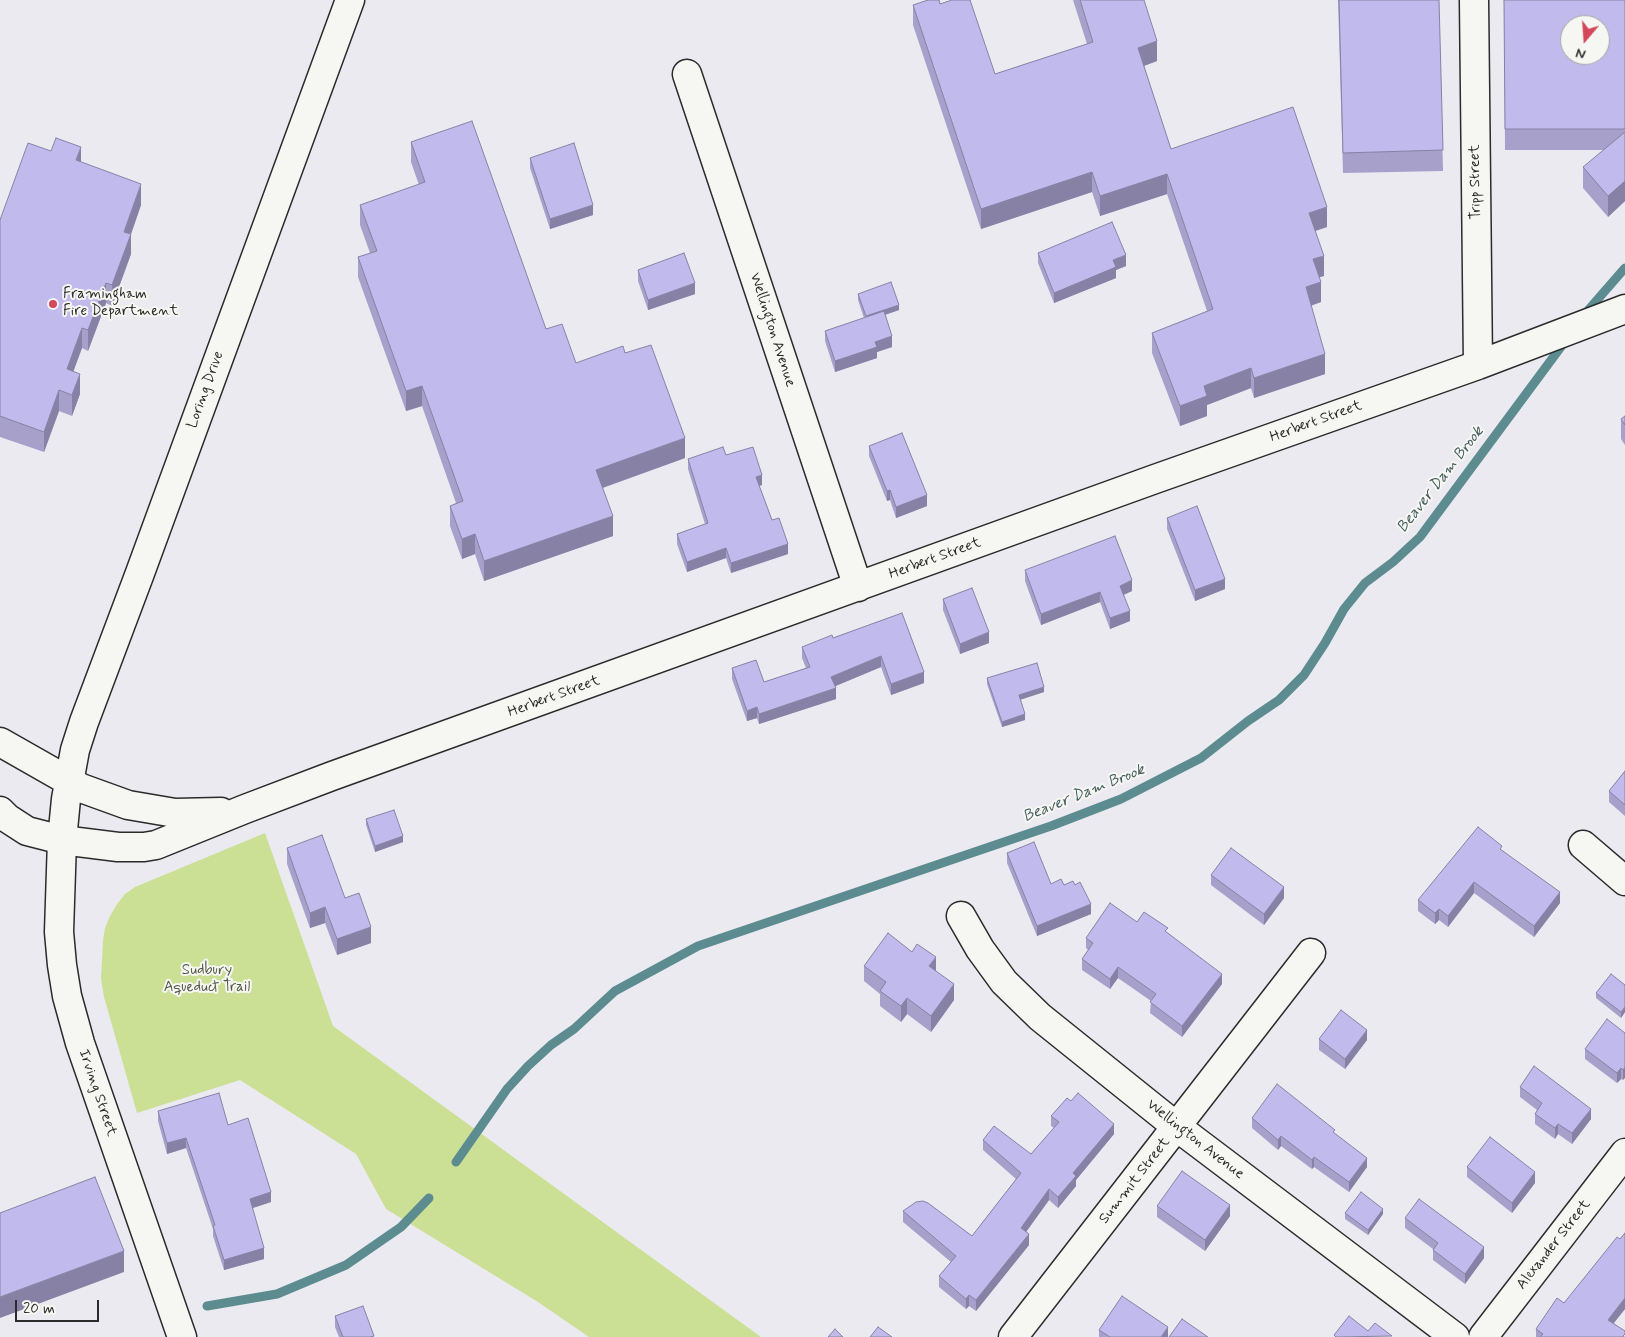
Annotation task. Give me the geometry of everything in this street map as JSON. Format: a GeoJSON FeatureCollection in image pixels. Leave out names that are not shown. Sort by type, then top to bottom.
{"type":"FeatureCollection","features":[{"type":"Feature","properties":{"kind":"street","name":"Loring Drive"},"geometry":{"type":"LineString","coordinates":[[68,781],[84,722],[350,0]]}},
{"type":"Feature","properties":{"kind":"street","name":"Tripp Street"},"geometry":{"type":"LineString","coordinates":[[1474,0],[1478,365]]}},
{"type":"Feature","properties":{"kind":"street","name":"Wellington Avenue"},"geometry":{"type":"LineString","coordinates":[[687,74],[858,587]]}},
{"type":"Feature","properties":{"kind":"street","name":"Herbert Street"},"geometry":{"type":"LineString","coordinates":[[62,840],[118,847],[144,847],[168,841],[245,809],[1155,479],[1478,365],[1625,309]]}},
{"type":"Feature","properties":{"kind":"street"},"geometry":{"type":"LineString","coordinates":[[0,742],[68,781]]}},
{"type":"Feature","properties":{"kind":"street","name":"Herbert Street"},"geometry":{"type":"LineString","coordinates":[[68,781],[110,800],[149,810],[192,814],[245,809]]}},
{"type":"Feature","properties":{"kind":"street","name":"Irving Street"},"geometry":{"type":"LineString","coordinates":[[68,781],[62,840],[59,932],[67,996],[90,1072],[182,1337]]}},
{"type":"Feature","properties":{"kind":"street"},"geometry":{"type":"LineString","coordinates":[[0,811],[27,831],[62,840]]}},
{"type":"Feature","properties":{"kind":"street"},"geometry":{"type":"LineString","coordinates":[[1583,845],[1625,880]]}},
{"type":"Feature","properties":{"kind":"street","name":"Wellington Avenue"},"geometry":{"type":"LineString","coordinates":[[961,916],[980,950],[1004,982],[1040,1017],[1177,1127],[1455,1337]]}},
{"type":"Feature","properties":{"kind":"street","name":"Summit Street"},"geometry":{"type":"LineString","coordinates":[[1013,1337],[1310,953]]}},
{"type":"Feature","properties":{"kind":"street","name":"Alexander Street"},"geometry":{"type":"LineString","coordinates":[[1483,1337],[1625,1153]]}},
{"type":"Feature","properties":{"kind":"green space","name":"Sudbury Aqueduct Trail"},"geometry":{"type":"Polygon","coordinates":[[[265,833],[333,1026],[761,1337],[589,1337],[538,1302],[386,1209],[356,1154],[240,1080],[137,1113],[104,997],[101,979],[103,941],[105,928],[110,916],[125,894],[135,887],[265,833]]]}},
{"type":"Feature","properties":{"kind":"building"},"geometry":{"type":"Polygon","coordinates":[[[928,0],[939,0],[940,4],[952,0],[970,0],[995,74],[1093,42],[1080,0],[1144,0],[1157,41],[1138,48],[1171,149],[1293,107],[1327,207],[1309,213],[1324,256],[1313,259],[1321,282],[1306,287],[1325,354],[1254,378],[1251,368],[1204,386],[1207,396],[1180,406],[1152,333],[1213,309],[1167,174],[1100,196],[1092,172],[981,209],[913,5],[928,0]]]}},
{"type":"Feature","properties":{"kind":"building"},"geometry":{"type":"Polygon","coordinates":[[[1339,0],[1439,0],[1443,150],[1343,153],[1339,0]]]}},
{"type":"Feature","properties":{"kind":"building"},"geometry":{"type":"Polygon","coordinates":[[[1504,0],[1625,0],[1625,129],[1505,129],[1504,0]]]}},
{"type":"Feature","properties":{"kind":"building"},"geometry":{"type":"Polygon","coordinates":[[[472,121],[546,329],[562,324],[576,363],[623,346],[625,353],[651,345],[685,438],[596,470],[613,516],[484,561],[475,534],[462,539],[450,506],[463,501],[422,386],[406,391],[358,257],[377,251],[360,205],[425,182],[411,142],[472,121]]]}},
{"type":"Feature","properties":{"kind":"building"},"geometry":{"type":"Polygon","coordinates":[[[1625,132],[1625,181],[1608,196],[1583,167],[1625,132]]]}},
{"type":"Feature","properties":{"kind":"building","name":"Framingham Fire Department"},"geometry":{"type":"Polygon","coordinates":[[[56,138],[81,147],[76,160],[141,184],[124,232],[131,234],[112,285],[106,283],[88,330],[82,328],[67,369],[80,374],[72,395],[59,390],[44,432],[0,416],[0,220],[28,143],[51,151],[56,138]]]}},
{"type":"Feature","properties":{"kind":"building"},"geometry":{"type":"Polygon","coordinates":[[[574,143],[593,205],[550,219],[530,158],[574,143]]]}},
{"type":"Feature","properties":{"kind":"building"},"geometry":{"type":"Polygon","coordinates":[[[1112,222],[1126,255],[1113,260],[1116,267],[1054,293],[1038,253],[1112,222]]]}},
{"type":"Feature","properties":{"kind":"building"},"geometry":{"type":"Polygon","coordinates":[[[684,253],[695,283],[648,300],[638,270],[684,253]]]}},
{"type":"Feature","properties":{"kind":"building"},"geometry":{"type":"Polygon","coordinates":[[[891,282],[899,305],[866,316],[858,294],[891,282]]]}},
{"type":"Feature","properties":{"kind":"building"},"geometry":{"type":"Polygon","coordinates":[[[884,311],[892,336],[875,342],[877,347],[835,361],[825,331],[884,311]]]}},
{"type":"Feature","properties":{"kind":"building"},"geometry":{"type":"Polygon","coordinates":[[[1625,416],[1625,425],[1621,419],[1625,416]]]}},
{"type":"Feature","properties":{"kind":"building"},"geometry":{"type":"Polygon","coordinates":[[[902,433],[927,495],[896,507],[890,490],[887,491],[869,446],[902,433]]]}},
{"type":"Feature","properties":{"kind":"building"},"geometry":{"type":"Polygon","coordinates":[[[723,447],[726,455],[753,447],[762,475],[756,477],[772,520],[779,518],[788,544],[731,563],[726,548],[687,562],[677,534],[708,523],[688,459],[723,447]]]}},
{"type":"Feature","properties":{"kind":"building"},"geometry":{"type":"Polygon","coordinates":[[[1197,506],[1225,579],[1195,590],[1167,518],[1197,506]]]}},
{"type":"Feature","properties":{"kind":"building"},"geometry":{"type":"Polygon","coordinates":[[[1115,536],[1132,580],[1120,586],[1130,611],[1110,618],[1100,592],[1041,614],[1025,570],[1115,536]]]}},
{"type":"Feature","properties":{"kind":"building"},"geometry":{"type":"Polygon","coordinates":[[[972,588],[989,632],[960,644],[943,599],[972,588]]]}},
{"type":"Feature","properties":{"kind":"building"},"geometry":{"type":"Polygon","coordinates":[[[902,613],[924,672],[891,684],[881,656],[831,677],[836,688],[759,714],[757,707],[747,711],[732,668],[756,660],[764,682],[810,667],[802,647],[832,635],[833,638],[902,613]]]}},
{"type":"Feature","properties":{"kind":"building"},"geometry":{"type":"Polygon","coordinates":[[[1037,663],[1044,687],[1019,695],[1025,714],[1002,722],[987,678],[1037,663]]]}},
{"type":"Feature","properties":{"kind":"building"},"geometry":{"type":"Polygon","coordinates":[[[1625,771],[1625,805],[1609,791],[1625,771]]]}},
{"type":"Feature","properties":{"kind":"building"},"geometry":{"type":"Polygon","coordinates":[[[394,810],[403,836],[375,846],[366,819],[394,810]]]}},
{"type":"Feature","properties":{"kind":"building"},"geometry":{"type":"Polygon","coordinates":[[[1478,827],[1502,846],[1500,849],[1560,892],[1534,926],[1474,882],[1448,916],[1439,909],[1435,913],[1418,900],[1478,827]]]}},
{"type":"Feature","properties":{"kind":"building"},"geometry":{"type":"Polygon","coordinates":[[[322,835],[345,898],[359,893],[371,927],[337,939],[325,907],[310,913],[287,848],[322,835]]]}},
{"type":"Feature","properties":{"kind":"building"},"geometry":{"type":"Polygon","coordinates":[[[1034,842],[1051,884],[1061,879],[1064,885],[1073,881],[1075,885],[1080,882],[1091,904],[1037,926],[1007,853],[1034,842]]]}},
{"type":"Feature","properties":{"kind":"building"},"geometry":{"type":"Polygon","coordinates":[[[1231,848],[1284,887],[1264,914],[1211,875],[1231,848]]]}},
{"type":"Feature","properties":{"kind":"building"},"geometry":{"type":"Polygon","coordinates":[[[1110,903],[1137,922],[1144,912],[1168,928],[1165,931],[1222,974],[1182,1026],[1150,1002],[1156,994],[1118,967],[1110,979],[1082,959],[1093,943],[1086,938],[1110,903]]]}},
{"type":"Feature","properties":{"kind":"building"},"geometry":{"type":"Polygon","coordinates":[[[888,933],[912,952],[917,944],[936,957],[929,966],[954,984],[931,1016],[907,998],[901,1006],[880,991],[886,982],[864,966],[888,933]]]}},
{"type":"Feature","properties":{"kind":"building"},"geometry":{"type":"Polygon","coordinates":[[[1611,974],[1625,985],[1625,1007],[1621,1012],[1596,993],[1611,974]]]}},
{"type":"Feature","properties":{"kind":"building"},"geometry":{"type":"Polygon","coordinates":[[[1341,1010],[1367,1030],[1345,1059],[1319,1039],[1341,1010]]]}},
{"type":"Feature","properties":{"kind":"building"},"geometry":{"type":"Polygon","coordinates":[[[1607,1019],[1625,1033],[1625,1067],[1623,1070],[1621,1068],[1617,1073],[1585,1049],[1607,1019]]]}},
{"type":"Feature","properties":{"kind":"building"},"geometry":{"type":"Polygon","coordinates":[[[1534,1066],[1591,1109],[1572,1133],[1558,1124],[1555,1128],[1535,1114],[1542,1103],[1520,1087],[1534,1066]]]}},
{"type":"Feature","properties":{"kind":"building"},"geometry":{"type":"Polygon","coordinates":[[[1277,1084],[1335,1130],[1333,1132],[1367,1158],[1349,1182],[1314,1157],[1312,1160],[1281,1136],[1278,1140],[1252,1118],[1277,1084]]]}},
{"type":"Feature","properties":{"kind":"building"},"geometry":{"type":"Polygon","coordinates":[[[219,1093],[228,1125],[248,1118],[271,1192],[250,1199],[264,1248],[224,1260],[213,1226],[215,1225],[186,1138],[167,1143],[158,1111],[219,1093]]]}},
{"type":"Feature","properties":{"kind":"building"},"geometry":{"type":"Polygon","coordinates":[[[1078,1093],[1114,1124],[1073,1173],[1076,1176],[1058,1197],[1049,1189],[1021,1228],[1029,1234],[976,1300],[969,1295],[966,1299],[939,1276],[956,1256],[903,1211],[916,1202],[923,1201],[972,1236],[1021,1173],[983,1140],[994,1126],[1031,1154],[1059,1122],[1051,1116],[1067,1098],[1071,1101],[1078,1093]]]}},
{"type":"Feature","properties":{"kind":"building"},"geometry":{"type":"Polygon","coordinates":[[[1490,1137],[1535,1172],[1512,1203],[1467,1167],[1490,1137]]]}},
{"type":"Feature","properties":{"kind":"building"},"geometry":{"type":"Polygon","coordinates":[[[1182,1171],[1230,1205],[1205,1240],[1157,1206],[1182,1171]]]}},
{"type":"Feature","properties":{"kind":"building"},"geometry":{"type":"Polygon","coordinates":[[[95,1177],[124,1251],[0,1297],[0,1213],[95,1177]]]}},
{"type":"Feature","properties":{"kind":"building"},"geometry":{"type":"Polygon","coordinates":[[[1361,1192],[1383,1209],[1368,1230],[1345,1213],[1361,1192]]]}},
{"type":"Feature","properties":{"kind":"building"},"geometry":{"type":"Polygon","coordinates":[[[1419,1199],[1484,1247],[1465,1274],[1433,1250],[1438,1243],[1405,1218],[1419,1199]]]}},
{"type":"Feature","properties":{"kind":"building"},"geometry":{"type":"Polygon","coordinates":[[[1625,1233],[1625,1298],[1608,1320],[1625,1331],[1625,1334],[1622,1337],[1540,1337],[1543,1334],[1536,1329],[1557,1298],[1564,1303],[1617,1237],[1620,1239],[1625,1233]]]}},
{"type":"Feature","properties":{"kind":"building"},"geometry":{"type":"Polygon","coordinates":[[[1122,1296],[1168,1327],[1161,1337],[1110,1337],[1099,1330],[1122,1296]]]}},
{"type":"Feature","properties":{"kind":"building"},"geometry":{"type":"Polygon","coordinates":[[[363,1306],[374,1336],[343,1337],[335,1316],[363,1306]]]}},
{"type":"Feature","properties":{"kind":"building"},"geometry":{"type":"Polygon","coordinates":[[[1349,1316],[1368,1331],[1375,1323],[1392,1336],[1336,1337],[1334,1335],[1349,1316]]]}},
{"type":"Feature","properties":{"kind":"building"},"geometry":{"type":"Polygon","coordinates":[[[1182,1319],[1208,1337],[1169,1337],[1182,1319]]]}},
{"type":"Feature","properties":{"kind":"building"},"geometry":{"type":"Polygon","coordinates":[[[878,1327],[892,1337],[870,1337],[878,1327]]]}},
{"type":"Feature","properties":{"kind":"building"},"geometry":{"type":"Polygon","coordinates":[[[835,1329],[843,1337],[828,1337],[835,1329]]]}},
{"type":"Feature","properties":{"kind":"waterway","name":"Beaver Dam Brook"},"geometry":{"type":"LineString","coordinates":[[1584,315],[1625,268]]}},
{"type":"Feature","properties":{"kind":"waterway","name":"Beaver Dam Brook"},"geometry":{"type":"LineString","coordinates":[[456,1162],[507,1089],[528,1066],[551,1045],[574,1029],[615,991],[698,946],[1051,826],[1121,799],[1201,758],[1248,721],[1279,700],[1304,675],[1344,609],[1365,583],[1393,562],[1420,537],[1566,340]]}},
{"type":"Feature","properties":{"kind":"waterway","name":"Beaver Dam Brook"},"geometry":{"type":"LineString","coordinates":[[207,1306],[277,1294],[346,1265],[401,1227],[429,1198]]}},
{"type":"Feature","properties":{"kind":"place","name":"Framingham Fire Department"},"geometry":{"type":"Point","coordinates":[53,304]}}]}
